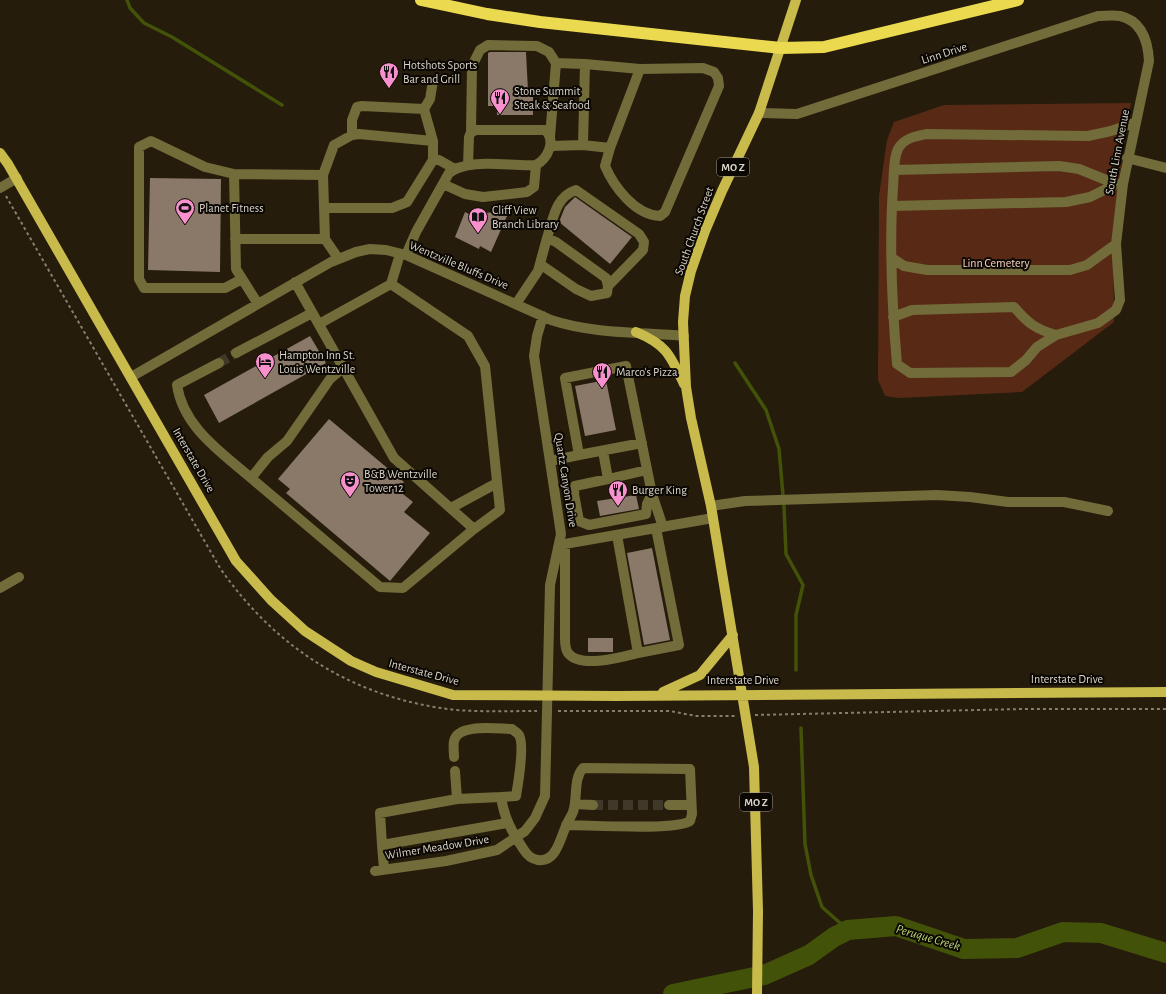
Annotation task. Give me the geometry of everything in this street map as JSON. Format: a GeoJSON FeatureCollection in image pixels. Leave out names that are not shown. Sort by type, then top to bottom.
{"type":"FeatureCollection","features":[{"type":"Feature","properties":{"kind":"highway"},"geometry":{"type":"LineString","coordinates":[[421,0],[486,14],[540,22],[781,48],[824,47],[1018,0]]}},
{"type":"Feature","properties":{"kind":"main road","name":"South Church Street"},"geometry":{"type":"LineString","coordinates":[[712,506],[691,418],[686,387],[683,322],[686,296],[691,271],[722,191],[758,113],[796,0]]}},
{"type":"Feature","properties":{"kind":"main road","name":"Interstate Drive"},"geometry":{"type":"LineString","coordinates":[[0,154],[17,178],[236,561],[271,600],[305,631],[351,661],[376,672],[453,695],[548,696],[1166,692]]}},
{"type":"Feature","properties":{"kind":"main road"},"geometry":{"type":"LineString","coordinates":[[636,332],[655,340],[664,348],[686,387]]}},
{"type":"Feature","properties":{"kind":"main road","name":"MO Z"},"geometry":{"type":"LineString","coordinates":[[712,506],[754,767],[758,912],[757,994]]}},
{"type":"Feature","properties":{"kind":"main road"},"geometry":{"type":"LineString","coordinates":[[657,695],[700,674],[733,635]]}},
{"type":"Feature","properties":{"kind":"street","name":"Linn Drive"},"geometry":{"type":"LineString","coordinates":[[758,113],[797,114],[1098,16],[1121,16],[1136,23]]}},
{"type":"Feature","properties":{"kind":"street","name":"South Linn Avenue"},"geometry":{"type":"LineString","coordinates":[[893,318],[897,364],[910,373],[1011,372],[1026,360],[1037,347],[1056,335],[1098,323],[1116,310],[1120,300],[1118,290],[1116,244],[1119,184],[1127,158],[1149,61],[1149,46],[1136,23]]}},
{"type":"Feature","properties":{"kind":"street"},"geometry":{"type":"LineString","coordinates":[[319,324],[391,284],[403,254],[449,173],[455,168],[468,165],[536,165],[542,162],[550,145],[556,63],[549,52],[537,46],[488,45],[480,50],[472,66],[471,132],[468,165]]}},
{"type":"Feature","properties":{"kind":"street"},"geometry":{"type":"LineString","coordinates":[[556,63],[640,69],[703,68],[714,72],[718,78],[719,86],[665,212],[660,216],[651,216],[629,201],[611,181],[605,166],[610,148],[640,69]]}},
{"type":"Feature","properties":{"kind":"street"},"geometry":{"type":"LineString","coordinates":[[583,145],[586,64]]}},
{"type":"Feature","properties":{"kind":"street"},"geometry":{"type":"LineString","coordinates":[[324,208],[392,208],[407,202],[433,160],[433,141],[424,109],[430,99],[433,80]]}},
{"type":"Feature","properties":{"kind":"street"},"geometry":{"type":"LineString","coordinates":[[352,135],[352,120],[357,107],[424,109]]}},
{"type":"Feature","properties":{"kind":"street"},"geometry":{"type":"LineString","coordinates":[[1056,335],[1042,331],[1029,324],[1014,306],[912,310],[893,318],[892,206],[894,170],[898,148],[910,137],[927,134],[1088,136],[1134,123]]}},
{"type":"Feature","properties":{"kind":"street"},"geometry":{"type":"LineString","coordinates":[[471,132],[476,130],[545,130],[550,145]]}},
{"type":"Feature","properties":{"kind":"street"},"geometry":{"type":"LineString","coordinates":[[338,258],[325,239],[323,175],[334,145],[352,135],[433,141]]}},
{"type":"Feature","properties":{"kind":"street"},"geometry":{"type":"LineString","coordinates":[[242,279],[225,288],[144,288],[139,279],[139,147],[151,141],[205,167],[234,174],[323,175]]}},
{"type":"Feature","properties":{"kind":"street"},"geometry":{"type":"LineString","coordinates":[[550,145],[583,145],[610,148]]}},
{"type":"Feature","properties":{"kind":"street"},"geometry":{"type":"LineString","coordinates":[[1127,158],[1166,168]]}},
{"type":"Feature","properties":{"kind":"street"},"geometry":{"type":"LineString","coordinates":[[433,160],[439,160],[455,168]]}},
{"type":"Feature","properties":{"kind":"street"},"geometry":{"type":"LineString","coordinates":[[443,184],[465,194],[483,197],[527,192],[534,187],[536,165]]}},
{"type":"Feature","properties":{"kind":"street"},"geometry":{"type":"LineString","coordinates":[[894,170],[1059,166],[1079,169],[1119,184]]}},
{"type":"Feature","properties":{"kind":"street"},"geometry":{"type":"LineString","coordinates":[[234,174],[236,269],[258,304]]}},
{"type":"Feature","properties":{"kind":"street"},"geometry":{"type":"LineString","coordinates":[[0,188],[17,178]]}},
{"type":"Feature","properties":{"kind":"street"},"geometry":{"type":"LineString","coordinates":[[892,206],[1066,202],[1090,197],[1119,184]]}},
{"type":"Feature","properties":{"kind":"street"},"geometry":{"type":"LineString","coordinates":[[516,304],[538,271],[557,205],[568,192],[576,190],[641,236],[644,242],[643,250],[608,286]]}},
{"type":"Feature","properties":{"kind":"street"},"geometry":{"type":"LineString","coordinates":[[540,264],[576,289],[591,296],[607,293],[608,286],[606,278],[569,250],[547,238]]}},
{"type":"Feature","properties":{"kind":"street"},"geometry":{"type":"LineString","coordinates":[[235,240],[325,239]]}},
{"type":"Feature","properties":{"kind":"street"},"geometry":{"type":"LineString","coordinates":[[892,258],[904,266],[927,270],[1070,270],[1087,265],[1116,244]]}},
{"type":"Feature","properties":{"kind":"street","name":"Wentzville Bluffs Drive"},"geometry":{"type":"LineString","coordinates":[[131,376],[338,258],[356,252],[370,250],[403,254],[543,316],[570,326],[590,330],[684,336]]}},
{"type":"Feature","properties":{"kind":"street"},"geometry":{"type":"LineString","coordinates":[[295,282],[394,458],[474,529]]}},
{"type":"Feature","properties":{"kind":"street"},"geometry":{"type":"LineString","coordinates":[[219,363],[177,385],[179,399],[194,428],[380,587],[403,588],[474,529],[500,510],[485,366],[468,336],[391,284]]}},
{"type":"Feature","properties":{"kind":"street"},"geometry":{"type":"LineString","coordinates":[[236,353],[312,313]]}},
{"type":"Feature","properties":{"kind":"street","name":"Quartz Canyon Drive"},"geometry":{"type":"LineString","coordinates":[[543,316],[537,336],[534,356],[562,545],[550,585],[548,696]]}},
{"type":"Feature","properties":{"kind":"street"},"geometry":{"type":"LineString","coordinates":[[579,455],[565,378],[626,366],[660,528],[679,645],[614,659],[587,661],[575,660],[567,652],[565,638],[562,545],[660,528],[713,518]]}},
{"type":"Feature","properties":{"kind":"street"},"geometry":{"type":"LineString","coordinates":[[251,478],[268,457],[287,441],[330,379],[343,368]]}},
{"type":"Feature","properties":{"kind":"street"},"geometry":{"type":"LineString","coordinates":[[550,461],[642,443]]}},
{"type":"Feature","properties":{"kind":"street"},"geometry":{"type":"LineString","coordinates":[[603,451],[608,479]]}},
{"type":"Feature","properties":{"kind":"street"},"geometry":{"type":"LineString","coordinates":[[647,470],[576,486],[574,494],[579,521],[589,525],[646,514],[647,504],[652,494]]}},
{"type":"Feature","properties":{"kind":"street"},"geometry":{"type":"LineString","coordinates":[[451,508],[497,484]]}},
{"type":"Feature","properties":{"kind":"street"},"geometry":{"type":"LineString","coordinates":[[712,506],[745,502],[937,495],[970,497],[1008,502],[1064,502],[1108,511]]}},
{"type":"Feature","properties":{"kind":"street"},"geometry":{"type":"LineString","coordinates":[[617,535],[638,653]]}},
{"type":"Feature","properties":{"kind":"street"},"geometry":{"type":"LineString","coordinates":[[0,588],[19,577]]}},
{"type":"Feature","properties":{"kind":"street","name":"Wilmer Meadow Drive"},"geometry":{"type":"LineString","coordinates":[[382,845],[379,870],[482,855],[497,850],[516,839],[525,831],[535,818],[544,796],[548,696]]}},
{"type":"Feature","properties":{"kind":"street"},"geometry":{"type":"LineString","coordinates":[[454,757],[454,741],[457,735],[466,729],[512,729],[519,735],[521,744],[516,796],[458,800],[380,813],[382,845],[507,823]]}},
{"type":"Feature","properties":{"kind":"street"},"geometry":{"type":"LineString","coordinates":[[501,797],[507,823],[516,839],[527,855],[535,860],[544,861],[551,858],[575,804],[577,779],[583,768],[690,769],[690,821],[685,825],[566,825]]}},
{"type":"Feature","properties":{"kind":"street"},"geometry":{"type":"LineString","coordinates":[[455,771],[458,800]]}},
{"type":"Feature","properties":{"kind":"street"},"geometry":{"type":"LineString","coordinates":[[575,804],[593,804]]}},
{"type":"Feature","properties":{"kind":"street"},"geometry":{"type":"LineString","coordinates":[[669,804],[691,805]]}},
{"type":"Feature","properties":{"kind":"path"},"geometry":{"type":"LineString","coordinates":[[0,188],[90,340],[220,568],[250,607],[288,643],[339,675],[393,697],[456,710],[670,711],[696,716],[728,716]]}},
{"type":"Feature","properties":{"kind":"path"},"geometry":{"type":"LineString","coordinates":[[774,714],[1022,709],[1166,709]]}},
{"type":"Feature","properties":{"kind":"green space","name":"Linn Cemetery"},"geometry":{"type":"Polygon","coordinates":[[[1131,103],[1123,150],[1113,230],[1114,322],[1022,392],[899,398],[885,396],[878,380],[879,196],[887,140],[894,122],[944,105],[1131,103]]]}},
{"type":"Feature","properties":{"kind":"building"},"geometry":{"type":"Polygon","coordinates":[[[526,52],[528,91],[533,91],[533,115],[497,115],[497,106],[488,106],[488,53],[526,52]]]}},
{"type":"Feature","properties":{"kind":"building","name":"Planet Fitness"},"geometry":{"type":"Polygon","coordinates":[[[150,178],[221,179],[220,272],[148,270],[150,178]]]}},
{"type":"Feature","properties":{"kind":"building"},"geometry":{"type":"Polygon","coordinates":[[[575,197],[632,237],[610,264],[559,222],[565,207],[575,197]]]}},
{"type":"Feature","properties":{"kind":"building","name":"Cliff View Branch Library"},"geometry":{"type":"Polygon","coordinates":[[[465,212],[469,214],[498,212],[507,216],[491,252],[480,246],[479,249],[455,237],[465,212]]]}},
{"type":"Feature","properties":{"kind":"building","name":"Hampton Inn St. Louis Wentzville"},"geometry":{"type":"Polygon","coordinates":[[[310,336],[326,363],[219,423],[204,395],[310,336]]]}},
{"type":"Feature","properties":{"kind":"building"},"geometry":{"type":"Polygon","coordinates":[[[606,380],[616,430],[585,436],[575,386],[606,380]]]}},
{"type":"Feature","properties":{"kind":"building","name":"B&B Wentzville Tower 12"},"geometry":{"type":"Polygon","coordinates":[[[329,419],[404,482],[398,490],[413,502],[404,512],[430,533],[390,581],[286,493],[290,489],[278,479],[329,419]]]}},
{"type":"Feature","properties":{"kind":"building","name":"Burger King"},"geometry":{"type":"Polygon","coordinates":[[[636,495],[639,509],[600,516],[597,501],[636,495]]]}},
{"type":"Feature","properties":{"kind":"building"},"geometry":{"type":"Polygon","coordinates":[[[652,548],[670,640],[644,645],[627,553],[652,548]]]}},
{"type":"Feature","properties":{"kind":"building"},"geometry":{"type":"Polygon","coordinates":[[[588,638],[613,638],[613,652],[588,652],[588,638]]]}},
{"type":"Feature","properties":{"kind":"waterway"},"geometry":{"type":"LineString","coordinates":[[127,0],[130,8],[144,23],[172,37],[282,105]]}},
{"type":"Feature","properties":{"kind":"waterway"},"geometry":{"type":"LineString","coordinates":[[735,363],[766,410],[779,449],[786,554],[803,585],[796,615],[796,670]]}},
{"type":"Feature","properties":{"kind":"waterway"},"geometry":{"type":"LineString","coordinates":[[801,728],[805,844],[811,875],[822,907],[848,930]]}},
{"type":"Feature","properties":{"kind":"waterway","name":"Peruque Creek"},"geometry":{"type":"LineString","coordinates":[[673,994],[764,975],[809,955],[834,937],[848,930],[896,926],[964,949],[1017,948],[1063,932],[1101,933],[1166,953]]}},
{"type":"Feature","properties":{"kind":"tunnel"},"geometry":{"type":"LineString","coordinates":[[219,363],[236,353]]}},
{"type":"Feature","properties":{"kind":"tunnel"},"geometry":{"type":"LineString","coordinates":[[593,805],[669,805]]}},
{"type":"Feature","properties":{"kind":"place","name":"Hotshots Sports Bar and Grill"},"geometry":{"type":"Point","coordinates":[389,89]}},
{"type":"Feature","properties":{"kind":"place","name":"Stone Summit Steak & Seafood"},"geometry":{"type":"Point","coordinates":[500,115]}},
{"type":"Feature","properties":{"kind":"place","name":"Planet Fitness"},"geometry":{"type":"Point","coordinates":[185,225]}},
{"type":"Feature","properties":{"kind":"place","name":"Cliff View Branch Library"},"geometry":{"type":"Point","coordinates":[478,234]}},
{"type":"Feature","properties":{"kind":"place","name":"Hampton Inn St. Louis Wentzville"},"geometry":{"type":"Point","coordinates":[265,379]}},
{"type":"Feature","properties":{"kind":"place","name":"Marco's Pizza"},"geometry":{"type":"Point","coordinates":[602,389]}},
{"type":"Feature","properties":{"kind":"place","name":"B&B Wentzville Tower 12"},"geometry":{"type":"Point","coordinates":[350,498]}},
{"type":"Feature","properties":{"kind":"place","name":"Burger King"},"geometry":{"type":"Point","coordinates":[618,507]}}]}
